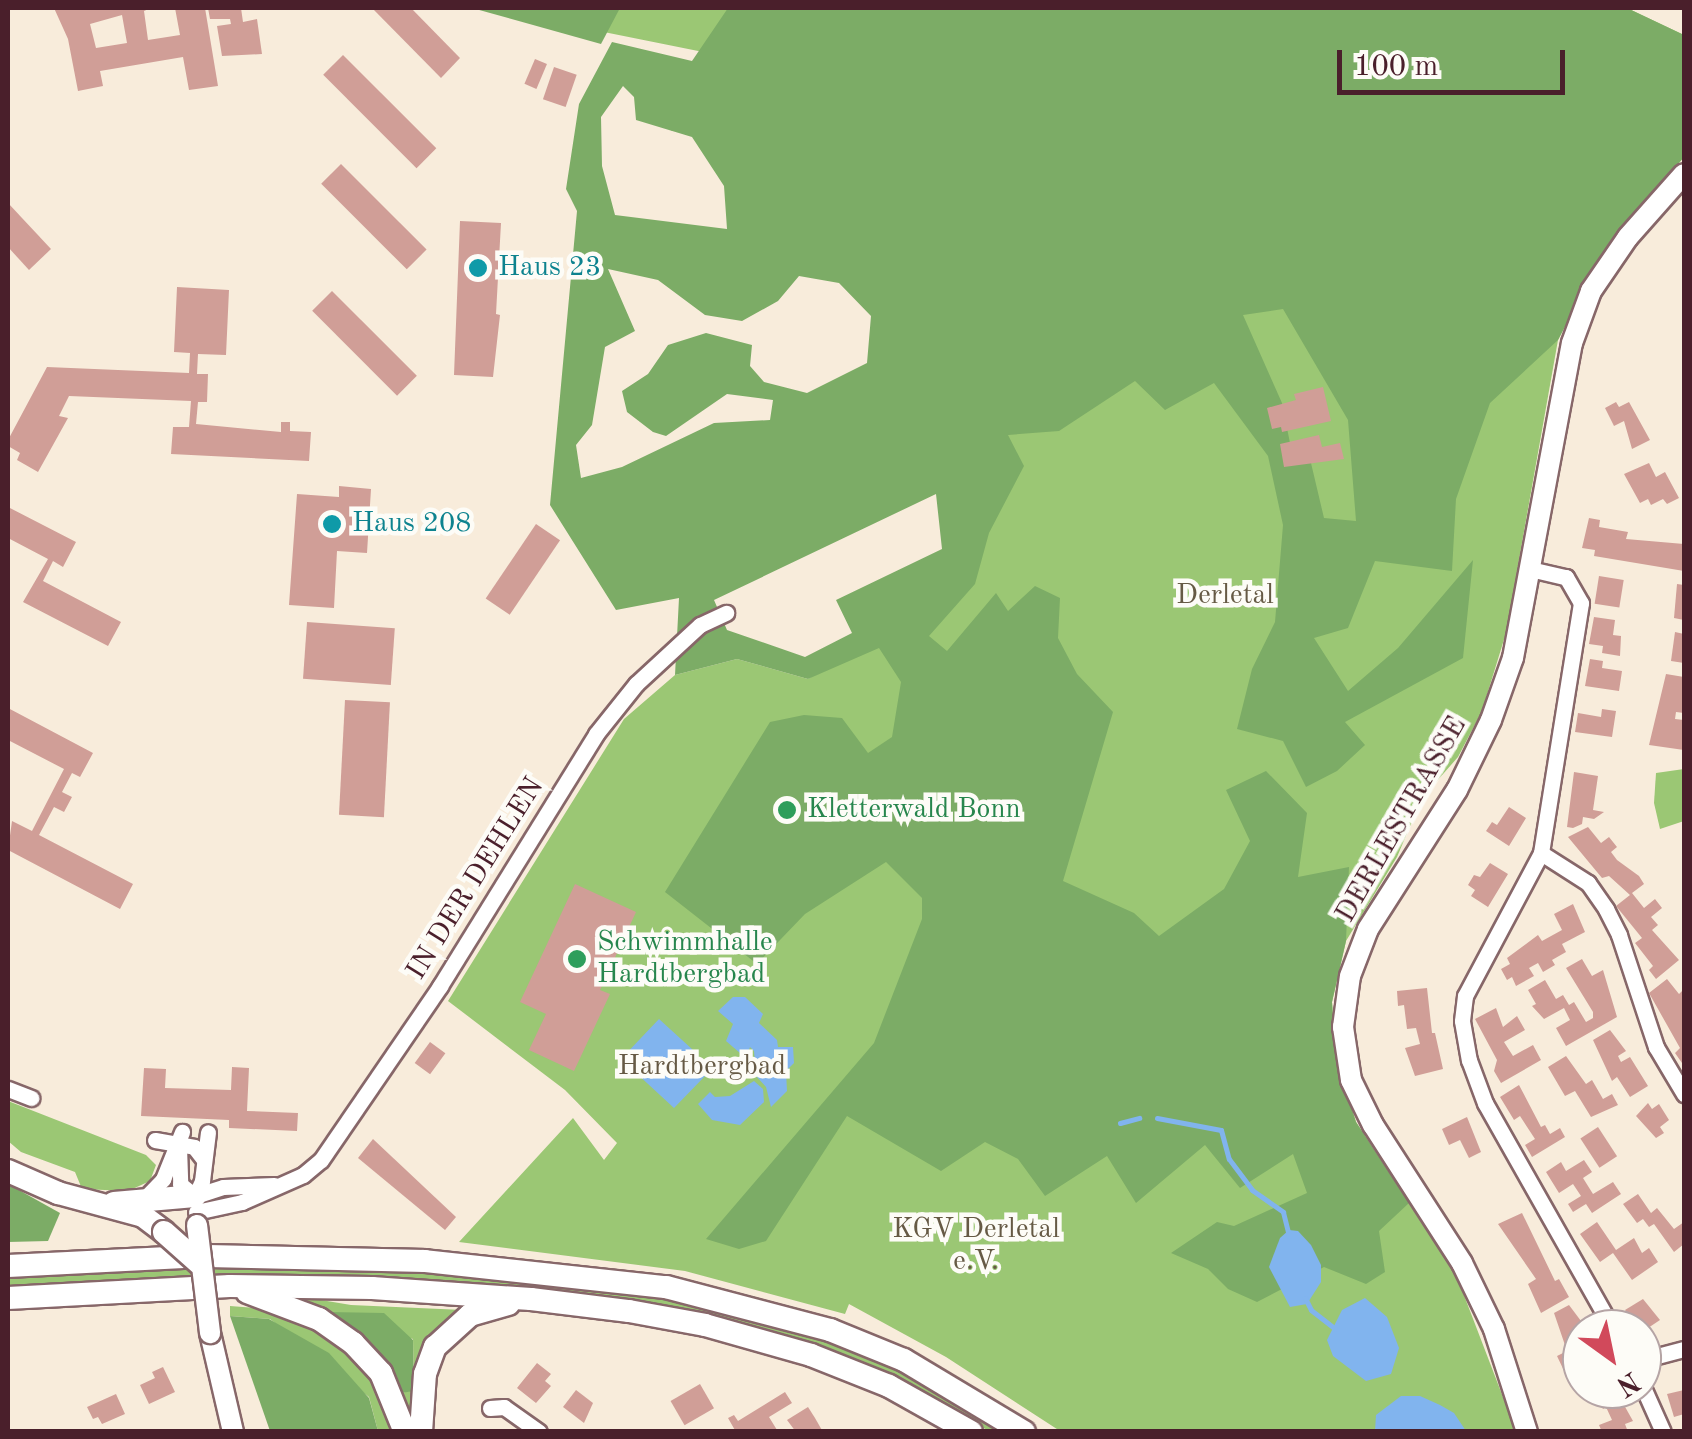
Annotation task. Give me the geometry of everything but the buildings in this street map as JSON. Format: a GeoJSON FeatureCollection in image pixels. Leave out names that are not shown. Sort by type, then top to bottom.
{"type":"FeatureCollection","features":[{"type":"Feature","properties":{"kind":"main road"},"geometry":{"type":"LineString","coordinates":[[8,1171],[58,1193],[108,1204],[196,1211]]}},
{"type":"Feature","properties":{"kind":"main road"},"geometry":{"type":"LineString","coordinates":[[144,1207],[164,1232],[199,1263]]}},
{"type":"Feature","properties":{"kind":"main road"},"geometry":{"type":"LineString","coordinates":[[8,1266],[208,1256],[396,1260],[530,1270],[666,1287],[830,1330],[945,1382],[1024,1432]]}},
{"type":"Feature","properties":{"kind":"main road"},"geometry":{"type":"LineString","coordinates":[[8,1298],[230,1286],[372,1288],[531,1299],[629,1311],[769,1342],[890,1386],[971,1432]]}},
{"type":"Feature","properties":{"kind":"main road"},"geometry":{"type":"LineString","coordinates":[[230,1286],[319,1319],[353,1343],[382,1373],[406,1432]]}},
{"type":"Feature","properties":{"kind":"main road"},"geometry":{"type":"LineString","coordinates":[[421,1432],[426,1374],[441,1339],[470,1315],[531,1299]]}},
{"type":"Feature","properties":{"kind":"street","name":"DERLESTRASSE"},"geometry":{"type":"LineString","coordinates":[[1527,1432],[1494,1330],[1462,1263],[1373,1125],[1352,1080],[1343,1027],[1350,976],[1368,929],[1457,790],[1491,720],[1513,658],[1572,343],[1591,291],[1628,237],[1684,174]]}},
{"type":"Feature","properties":{"kind":"street"},"geometry":{"type":"LineString","coordinates":[[1530,569],[1566,577],[1580,603],[1541,852],[1465,996],[1462,1021],[1469,1060],[1484,1103],[1602,1309]]}},
{"type":"Feature","properties":{"kind":"street","name":"IN DER DEHLEN"},"geometry":{"type":"LineString","coordinates":[[196,1211],[223,1187],[282,1185],[321,1160],[616,709],[636,684],[700,625],[726,613]]}},
{"type":"Feature","properties":{"kind":"street"},"geometry":{"type":"LineString","coordinates":[[1541,852],[1588,883],[1606,909],[1619,935],[1656,1047],[1684,1094]]}},
{"type":"Feature","properties":{"kind":"street"},"geometry":{"type":"LineString","coordinates":[[8,1089],[31,1098]]}},
{"type":"Feature","properties":{"kind":"street"},"geometry":{"type":"LineString","coordinates":[[204,1132],[196,1211],[199,1263],[233,1432]]}},
{"type":"Feature","properties":{"kind":"street"},"geometry":{"type":"LineString","coordinates":[[155,1140],[179,1136],[204,1160]]}},
{"type":"Feature","properties":{"kind":"street"},"geometry":{"type":"LineString","coordinates":[[144,1207],[163,1179],[179,1136]]}},
{"type":"Feature","properties":{"kind":"street"},"geometry":{"type":"LineString","coordinates":[[179,1136],[180,1184],[196,1211]]}},
{"type":"Feature","properties":{"kind":"street"},"geometry":{"type":"LineString","coordinates":[[490,1408],[504,1407],[539,1432]]}},
{"type":"Feature","properties":{"kind":"street"},"geometry":{"type":"LineString","coordinates":[[1653,1409],[1663,1432]]}},
{"type":"Feature","properties":{"kind":"green space"},"geometry":{"type":"Polygon","coordinates":[[[472,8],[620,8],[601,44],[472,8]]]}},
{"type":"Feature","properties":{"kind":"green space","name":"Derletal"},"geometry":{"type":"Polygon","coordinates":[[[578,8],[1627,8],[1684,35],[1684,157],[1605,249],[1558,340],[1506,633],[1482,711],[1458,757],[1422,798],[1397,857],[1346,941],[1332,1002],[1336,1060],[1356,1122],[1457,1277],[1516,1431],[1060,1431],[946,1357],[849,1304],[845,1314],[685,1271],[459,1242],[573,1118],[604,1160],[617,1143],[565,1090],[448,1001],[624,719],[675,675],[737,659],[808,679],[924,610],[956,527],[942,463],[1055,372],[728,57],[574,26],[578,8]]]}},
{"type":"Feature","properties":{"kind":"green space","name":"Derletal"},"geometry":{"type":"Polygon","coordinates":[[[728,8],[1627,8],[1684,35],[1684,157],[1605,249],[1558,340],[1490,403],[1456,499],[1452,571],[1375,561],[1348,628],[1314,638],[1348,691],[1398,648],[1473,560],[1463,658],[1345,722],[1365,745],[1337,771],[1306,787],[1283,741],[1237,729],[1252,669],[1275,622],[1283,525],[1268,456],[1214,383],[1165,410],[1135,381],[1059,431],[1008,435],[1024,466],[989,533],[975,584],[929,636],[947,651],[996,593],[1008,611],[1035,586],[1060,598],[1058,638],[1077,674],[1113,712],[1063,881],[1134,913],[1159,936],[1224,889],[1250,841],[1226,790],[1266,771],[1307,813],[1298,877],[1349,867],[1346,941],[1332,1002],[1336,1060],[1356,1122],[1409,1203],[1379,1231],[1385,1272],[1366,1284],[1324,1267],[1257,1302],[1228,1289],[1208,1269],[1171,1253],[1217,1222],[1234,1226],[1307,1193],[1293,1154],[1240,1188],[1205,1145],[1136,1203],[1107,1156],[1045,1196],[1018,1159],[985,1142],[941,1171],[847,1116],[766,1241],[739,1249],[706,1239],[874,1043],[922,919],[922,898],[886,862],[805,914],[757,964],[665,892],[770,722],[804,715],[842,718],[868,753],[892,737],[901,682],[879,648],[808,679],[737,659],[675,675],[679,598],[616,610],[550,505],[577,211],[566,189],[579,104],[612,42],[692,61],[728,8]],[[623,86],[601,117],[602,166],[615,215],[727,229],[724,186],[692,137],[636,120],[634,97],[623,86]],[[608,269],[635,331],[605,347],[592,425],[576,445],[581,478],[622,467],[714,423],[770,420],[773,400],[727,394],[666,436],[653,432],[627,412],[622,391],[648,374],[668,345],[706,333],[752,345],[750,366],[764,382],[807,393],[867,363],[871,316],[839,283],[799,276],[778,301],[742,321],[705,315],[658,280],[608,269]],[[1283,309],[1243,315],[1282,403],[1291,448],[1311,463],[1324,518],[1356,521],[1348,420],[1283,309]],[[936,494],[714,600],[727,630],[805,657],[852,633],[836,600],[942,549],[936,494]]]}},
{"type":"Feature","properties":{"kind":"green space"},"geometry":{"type":"Polygon","coordinates":[[[1684,769],[1684,821],[1660,829],[1654,803],[1656,773],[1684,769]]]}},
{"type":"Feature","properties":{"kind":"green space"},"geometry":{"type":"Polygon","coordinates":[[[8,1101],[146,1155],[156,1165],[150,1181],[128,1191],[82,1189],[75,1172],[21,1152],[8,1141],[8,1101]]]}},
{"type":"Feature","properties":{"kind":"green space"},"geometry":{"type":"Polygon","coordinates":[[[8,1184],[60,1213],[48,1241],[8,1242],[8,1184]]]}},
{"type":"Feature","properties":{"kind":"green space"},"geometry":{"type":"Polygon","coordinates":[[[172,1267],[425,1270],[641,1292],[827,1338],[912,1374],[1009,1431],[989,1431],[897,1379],[759,1329],[176,1279],[8,1287],[8,1274],[172,1267]]]}},
{"type":"Feature","properties":{"kind":"green space"},"geometry":{"type":"Polygon","coordinates":[[[303,1297],[351,1305],[463,1310],[451,1320],[413,1429],[401,1393],[414,1390],[413,1339],[282,1299],[303,1297]]]}},
{"type":"Feature","properties":{"kind":"green space"},"geometry":{"type":"Polygon","coordinates":[[[230,1306],[271,1309],[315,1325],[346,1347],[378,1381],[397,1431],[378,1431],[369,1397],[270,1319],[230,1316],[230,1306]]]}},
{"type":"Feature","properties":{"kind":"green space"},"geometry":{"type":"Polygon","coordinates":[[[328,1312],[384,1313],[413,1340],[414,1391],[401,1393],[381,1356],[328,1312]]]}},
{"type":"Feature","properties":{"kind":"green space"},"geometry":{"type":"Polygon","coordinates":[[[230,1316],[269,1319],[329,1353],[369,1398],[378,1431],[270,1431],[230,1316]]]}},
{"type":"Feature","properties":{"kind":"water"},"geometry":{"type":"Polygon","coordinates":[[[733,997],[745,997],[763,1014],[759,1023],[777,1040],[778,1047],[793,1047],[794,1063],[786,1071],[787,1091],[771,1107],[766,1087],[756,1076],[754,1051],[750,1047],[748,1053],[740,1053],[726,1041],[733,1024],[718,1011],[733,997]]]}},
{"type":"Feature","properties":{"kind":"water"},"geometry":{"type":"Polygon","coordinates":[[[659,1019],[693,1050],[687,1057],[706,1075],[674,1108],[621,1059],[659,1019]]]}},
{"type":"Feature","properties":{"kind":"water"},"geometry":{"type":"Polygon","coordinates":[[[754,1081],[763,1089],[764,1102],[740,1125],[712,1120],[698,1104],[710,1092],[715,1097],[730,1096],[754,1081]]]}},
{"type":"Feature","properties":{"kind":"water"},"geometry":{"type":"Polygon","coordinates":[[[1289,1230],[1298,1231],[1311,1245],[1321,1265],[1321,1282],[1307,1304],[1290,1307],[1269,1267],[1280,1238],[1289,1230]]]}},
{"type":"Feature","properties":{"kind":"water"},"geometry":{"type":"Polygon","coordinates":[[[1365,1298],[1387,1317],[1399,1348],[1391,1374],[1366,1381],[1333,1356],[1327,1340],[1342,1310],[1365,1298]]]}},
{"type":"Feature","properties":{"kind":"water"},"geometry":{"type":"Polygon","coordinates":[[[1401,1396],[1420,1396],[1440,1405],[1454,1413],[1466,1431],[1375,1431],[1376,1415],[1401,1396]]]}},
{"type":"Feature","properties":{"kind":"waterway"},"geometry":{"type":"LineString","coordinates":[[1120,1123],[1139,1118]]}},
{"type":"Feature","properties":{"kind":"waterway"},"geometry":{"type":"LineString","coordinates":[[1157,1118],[1221,1130],[1229,1159],[1252,1190],[1283,1212],[1289,1236]]}},
{"type":"Feature","properties":{"kind":"waterway"},"geometry":{"type":"LineString","coordinates":[[1305,1298],[1311,1310],[1335,1329]]}},
{"type":"Feature","properties":{"kind":"place","name":"Haus 23"},"geometry":{"type":"Point","coordinates":[478,268]}},
{"type":"Feature","properties":{"kind":"place","name":"Haus 208"},"geometry":{"type":"Point","coordinates":[332,524]}},
{"type":"Feature","properties":{"kind":"place","name":"Kletterwald Bonn"},"geometry":{"type":"Point","coordinates":[787,810]}},
{"type":"Feature","properties":{"kind":"place","name":"Schwimmhalle Hardtbergbad"},"geometry":{"type":"Point","coordinates":[577,959]}},
{"type":"Feature","properties":{"kind":"park label","name":"Hardtbergbad"},"geometry":{"type":"Point","coordinates":[702,1067]}},
{"type":"Feature","properties":{"kind":"park label","name":"KGV Derletal e.V."},"geometry":{"type":"Point","coordinates":[976,1246]}}]}
